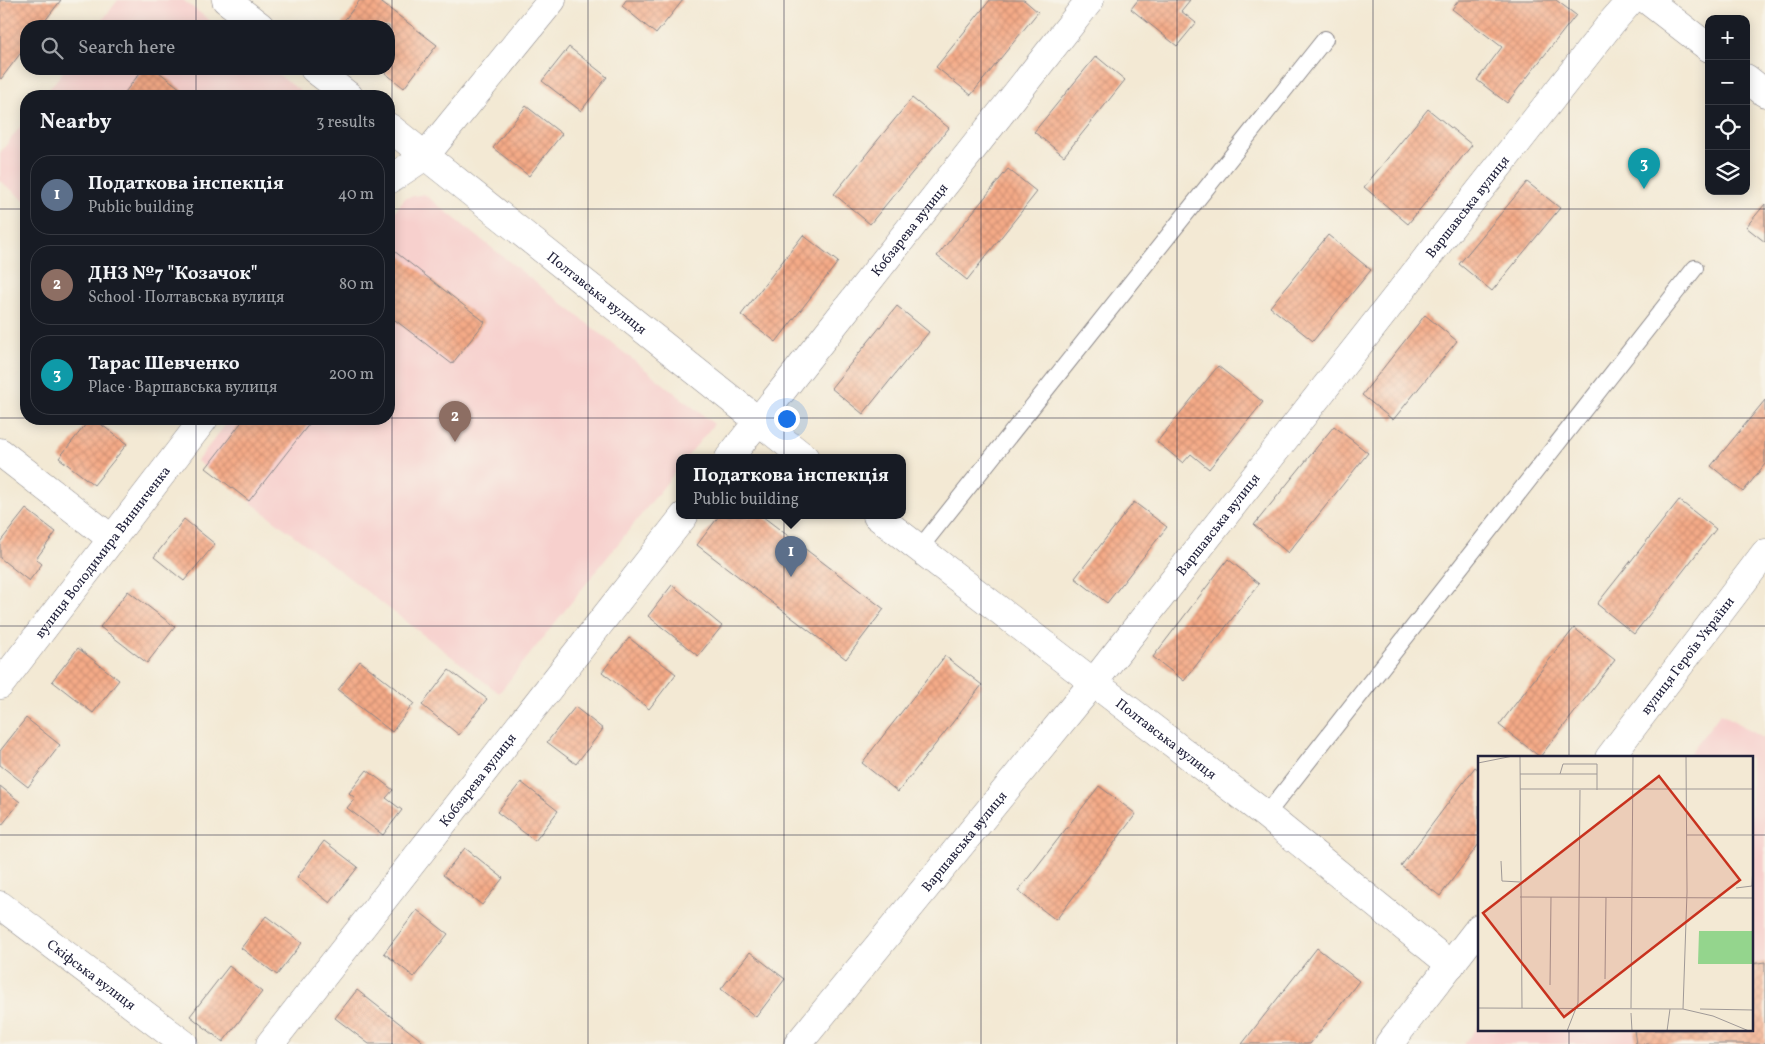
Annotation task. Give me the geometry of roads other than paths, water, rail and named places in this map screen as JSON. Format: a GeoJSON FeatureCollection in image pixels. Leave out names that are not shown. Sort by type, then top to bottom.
{"type":"FeatureCollection","features":[{"type":"Feature","properties":{"kind":"street"},"geometry":{"type":"LineString","coordinates":[[226,0],[252,20]]}},
{"type":"Feature","properties":{"kind":"street"},"geometry":{"type":"LineString","coordinates":[[395,176],[426,156],[552,0]]}},
{"type":"Feature","properties":{"kind":"street","name":"Кобзарева вулиця"},"geometry":{"type":"LineString","coordinates":[[732,454],[1090,0]]}},
{"type":"Feature","properties":{"kind":"street","name":"Варшавська вулиця"},"geometry":{"type":"LineString","coordinates":[[798,1044],[1093,684],[1612,22],[1632,0]]}},
{"type":"Feature","properties":{"kind":"street"},"geometry":{"type":"LineString","coordinates":[[1647,0],[1705,45]]}},
{"type":"Feature","properties":{"kind":"street"},"geometry":{"type":"LineString","coordinates":[[322,75],[341,90]]}},
{"type":"Feature","properties":{"kind":"street"},"geometry":{"type":"LineString","coordinates":[[1750,81],[1765,93]]}},
{"type":"Feature","properties":{"kind":"street","name":"Полтавська вулиця"},"geometry":{"type":"LineString","coordinates":[[395,132],[800,454]]}},
{"type":"Feature","properties":{"kind":"street","name":"вулиця Володимира Винниченка"},"geometry":{"type":"LineString","coordinates":[[0,685],[199,425]]}},
{"type":"Feature","properties":{"kind":"street"},"geometry":{"type":"LineString","coordinates":[[0,452],[112,539]]}},
{"type":"Feature","properties":{"kind":"street","name":"Кобзарева вулиця"},"geometry":{"type":"LineString","coordinates":[[270,1044],[682,519]]}},
{"type":"Feature","properties":{"kind":"street","name":"Полтавська вулиця"},"geometry":{"type":"LineString","coordinates":[[881,519],[1093,684],[1266,815],[1451,965]]}},
{"type":"Feature","properties":{"kind":"street","name":"вулиця Героїв України"},"geometry":{"type":"LineString","coordinates":[[1611,756],[1765,553]]}},
{"type":"Feature","properties":{"kind":"street","name":"Скіфська вулиця"},"geometry":{"type":"LineString","coordinates":[[0,906],[184,1044]]}},
{"type":"Feature","properties":{"kind":"street"},"geometry":{"type":"LineString","coordinates":[[1390,1044],[1478,929]]}},
{"type":"Feature","properties":{"kind":"lane"},"geometry":{"type":"LineString","coordinates":[[919,549],[1325,39]]}},
{"type":"Feature","properties":{"kind":"lane"},"geometry":{"type":"LineString","coordinates":[[1266,815],[1695,268]]}},
{"type":"Feature","properties":{"kind":"place","name":"Тарас Шевченко"},"geometry":{"type":"Point","coordinates":[1644,189]}},
{"type":"Feature","properties":{"kind":"place","name":"ДНЗ №7 \"Козачок\""},"geometry":{"type":"Point","coordinates":[455,442]}},
{"type":"Feature","properties":{"kind":"place","name":"Податкова інспекція"},"geometry":{"type":"Point","coordinates":[791,577]}}]}
